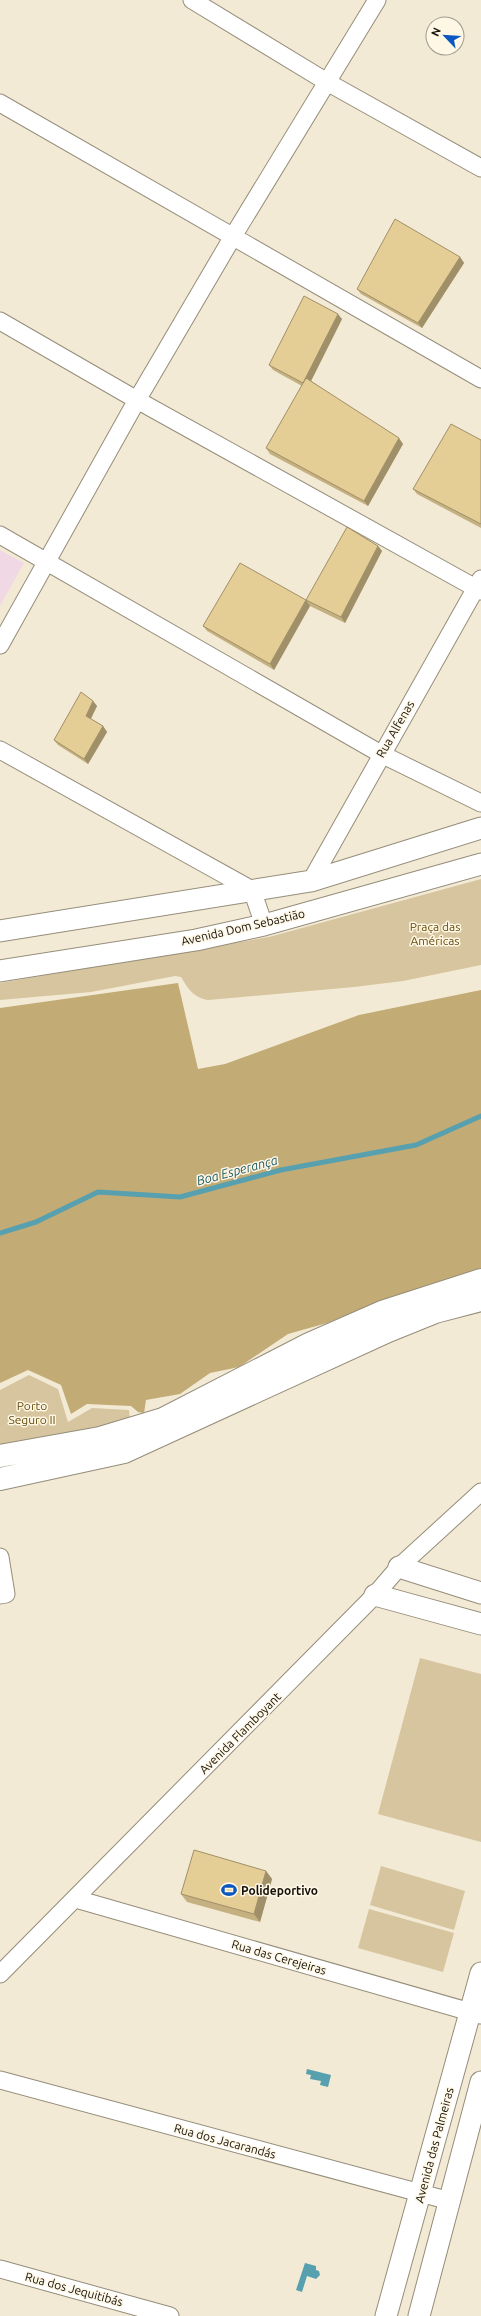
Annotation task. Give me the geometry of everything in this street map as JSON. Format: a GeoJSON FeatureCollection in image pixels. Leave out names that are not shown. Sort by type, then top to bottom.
{"type":"FeatureCollection","features":[{"type":"Feature","properties":{"kind":"main road"},"geometry":{"type":"LineString","coordinates":[[0,1456],[100,1438],[163,1419],[309,1344],[368,1318],[481,1280]]}},
{"type":"Feature","properties":{"kind":"main road"},"geometry":{"type":"LineString","coordinates":[[0,1479],[124,1452],[388,1331],[435,1312],[481,1300]]}},
{"type":"Feature","properties":{"kind":"street"},"geometry":{"type":"LineString","coordinates":[[192,0],[327,82],[481,168]]}},
{"type":"Feature","properties":{"kind":"street"},"geometry":{"type":"LineString","coordinates":[[0,645],[48,562],[137,400],[232,238],[377,0]]}},
{"type":"Feature","properties":{"kind":"street"},"geometry":{"type":"LineString","coordinates":[[0,103],[232,238],[481,379]]}},
{"type":"Feature","properties":{"kind":"street"},"geometry":{"type":"LineString","coordinates":[[0,322],[137,400],[479,586]]}},
{"type":"Feature","properties":{"kind":"street"},"geometry":{"type":"LineString","coordinates":[[0,535],[381,754],[481,803]]}},
{"type":"Feature","properties":{"kind":"street","name":"Rua Alfenas"},"geometry":{"type":"LineString","coordinates":[[311,881],[381,754],[479,586]]}},
{"type":"Feature","properties":{"kind":"street"},"geometry":{"type":"LineString","coordinates":[[0,750],[252,890],[264,925]]}},
{"type":"Feature","properties":{"kind":"street"},"geometry":{"type":"LineString","coordinates":[[0,931],[311,881],[481,828]]}},
{"type":"Feature","properties":{"kind":"street","name":"Avenida Dom Sebastião"},"geometry":{"type":"LineString","coordinates":[[0,971],[196,940],[264,925],[481,864]]}},
{"type":"Feature","properties":{"kind":"street","name":"Avenida Flamboyant"},"geometry":{"type":"LineString","coordinates":[[0,1974],[76,1899],[375,1595],[399,1567],[481,1492]]}},
{"type":"Feature","properties":{"kind":"street"},"geometry":{"type":"LineString","coordinates":[[0,1557],[6,1594],[0,1595]]}},
{"type":"Feature","properties":{"kind":"street"},"geometry":{"type":"LineString","coordinates":[[399,1567],[481,1593]]}},
{"type":"Feature","properties":{"kind":"street"},"geometry":{"type":"LineString","coordinates":[[375,1595],[481,1624]]}},
{"type":"Feature","properties":{"kind":"street","name":"Rua das Cerejeiras"},"geometry":{"type":"LineString","coordinates":[[76,1899],[476,2014]]}},
{"type":"Feature","properties":{"kind":"street","name":"Avenida das Palmeiras"},"geometry":{"type":"LineString","coordinates":[[386,2316],[421,2194],[476,2014],[481,1973]]}},
{"type":"Feature","properties":{"kind":"street","name":"Rua dos Jacarandás"},"geometry":{"type":"LineString","coordinates":[[0,2080],[450,2201]]}},
{"type":"Feature","properties":{"kind":"street"},"geometry":{"type":"LineString","coordinates":[[419,2316],[481,2082]]}},
{"type":"Feature","properties":{"kind":"street","name":"Rua dos Jequitibás"},"geometry":{"type":"LineString","coordinates":[[0,2269],[170,2316]]}},
{"type":"Feature","properties":{"kind":"shaded area"},"geometry":{"type":"Polygon","coordinates":[[[0,550],[24,563],[0,606],[0,550]]]}},
{"type":"Feature","properties":{"kind":"shaded area"},"geometry":{"type":"Polygon","coordinates":[[[178,983],[198,1069],[225,1064],[359,1015],[481,990],[481,1268],[421,1290],[378,1302],[327,1323],[288,1334],[239,1367],[210,1373],[180,1394],[146,1400],[144,1413],[138,1412],[131,1406],[87,1404],[71,1414],[61,1385],[28,1370],[0,1383],[0,1008],[178,983]]]}},
{"type":"Feature","properties":{"kind":"green space","name":"Praça das Américas"},"geometry":{"type":"Polygon","coordinates":[[[481,879],[481,965],[403,981],[354,987],[208,1000],[195,995],[181,977],[175,976],[91,992],[0,1000],[0,983],[269,937],[481,879]]]}},
{"type":"Feature","properties":{"kind":"green space","name":"Porto Seguro II"},"geometry":{"type":"Polygon","coordinates":[[[29,1375],[58,1389],[68,1422],[92,1408],[129,1410],[130,1421],[0,1452],[0,1390],[29,1375]]]}},
{"type":"Feature","properties":{"kind":"green space"},"geometry":{"type":"Polygon","coordinates":[[[420,1658],[481,1674],[481,1842],[378,1814],[420,1658]]]}},
{"type":"Feature","properties":{"kind":"green space"},"geometry":{"type":"Polygon","coordinates":[[[381,1866],[465,1891],[454,1930],[370,1905],[381,1866]]]}},
{"type":"Feature","properties":{"kind":"green space"},"geometry":{"type":"Polygon","coordinates":[[[369,1909],[454,1933],[443,1972],[358,1948],[369,1909]]]}},
{"type":"Feature","properties":{"kind":"water"},"geometry":{"type":"Polygon","coordinates":[[[307,2069],[331,2075],[328,2087],[320,2085],[321,2081],[310,2079],[311,2075],[306,2074],[307,2069]]]}},
{"type":"Feature","properties":{"kind":"water"},"geometry":{"type":"Polygon","coordinates":[[[305,2263],[316,2266],[316,2270],[319,2271],[320,2275],[316,2279],[307,2276],[302,2292],[296,2290],[305,2263]]]}},
{"type":"Feature","properties":{"kind":"building"},"geometry":{"type":"Polygon","coordinates":[[[395,219],[460,257],[418,323],[357,289],[395,219]]]}},
{"type":"Feature","properties":{"kind":"building"},"geometry":{"type":"Polygon","coordinates":[[[304,296],[338,314],[303,383],[269,365],[304,296]]]}},
{"type":"Feature","properties":{"kind":"building"},"geometry":{"type":"Polygon","coordinates":[[[306,378],[399,438],[364,501],[266,448],[306,378]]]}},
{"type":"Feature","properties":{"kind":"building"},"geometry":{"type":"Polygon","coordinates":[[[451,424],[481,440],[481,524],[413,489],[451,424]]]}},
{"type":"Feature","properties":{"kind":"building"},"geometry":{"type":"Polygon","coordinates":[[[347,527],[378,546],[341,617],[306,600],[347,527]]]}},
{"type":"Feature","properties":{"kind":"building"},"geometry":{"type":"Polygon","coordinates":[[[240,563],[306,600],[270,664],[203,626],[240,563]]]}},
{"type":"Feature","properties":{"kind":"building"},"geometry":{"type":"Polygon","coordinates":[[[81,692],[93,701],[86,716],[103,726],[84,759],[54,740],[81,692]]]}},
{"type":"Feature","properties":{"kind":"building","name":"Polideportivo"},"geometry":{"type":"Polygon","coordinates":[[[194,1850],[266,1871],[254,1914],[181,1894],[194,1850]]]}},
{"type":"Feature","properties":{"kind":"waterway","name":"Boa Esperança"},"geometry":{"type":"LineString","coordinates":[[0,1233],[36,1222],[98,1192],[180,1197],[281,1170],[416,1145],[481,1116]]}},
{"type":"Feature","properties":{"kind":"place","name":"Polideportivo"},"geometry":{"type":"Point","coordinates":[229,1890]}}]}
